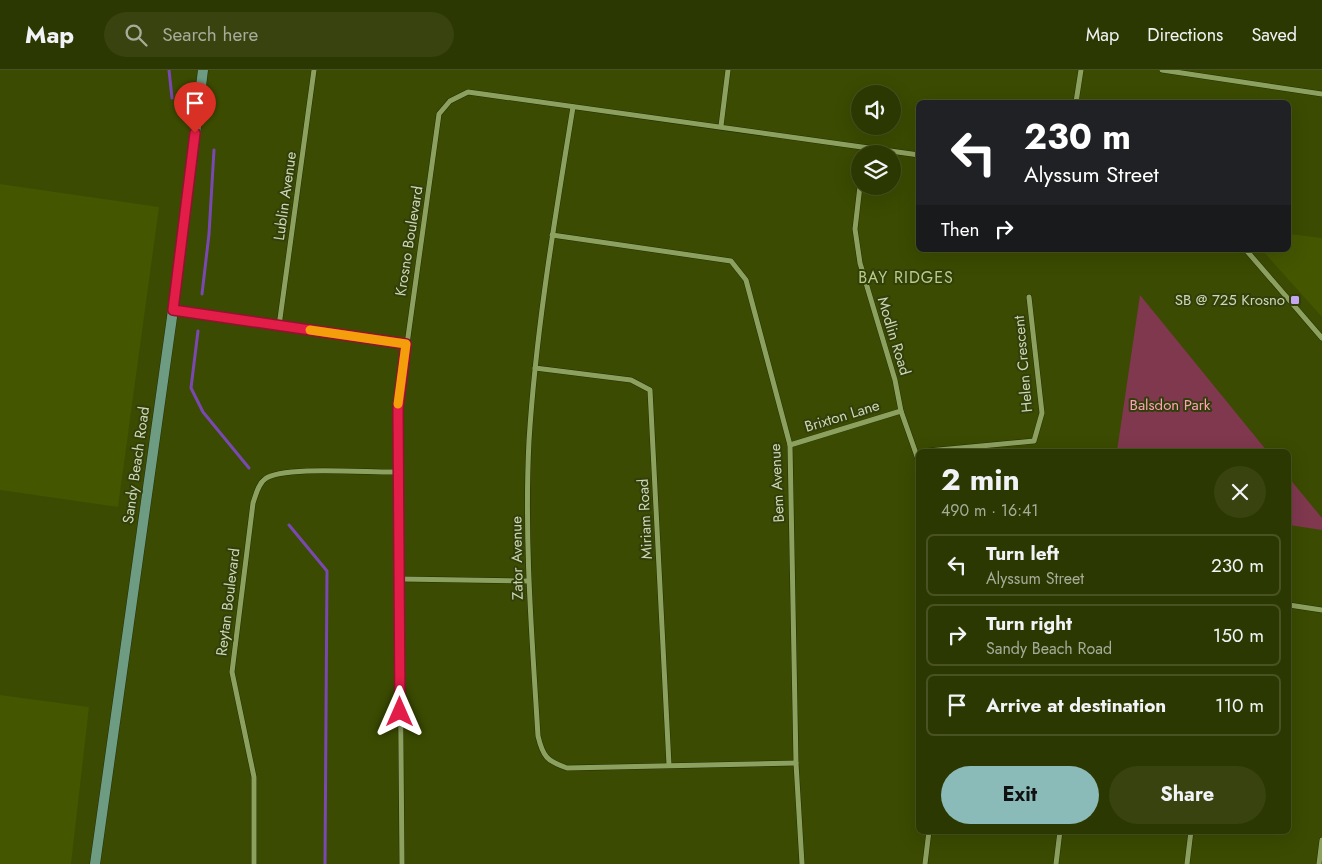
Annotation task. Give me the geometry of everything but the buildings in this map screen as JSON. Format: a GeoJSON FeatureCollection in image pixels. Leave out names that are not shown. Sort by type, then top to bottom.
{"type":"FeatureCollection","features":[{"type":"Feature","properties":{"kind":"street","name":"Sandy Beach Road"},"geometry":{"type":"LineString","coordinates":[[95,864],[173,310],[204,70]]}},
{"type":"Feature","properties":{"kind":"street","name":"Lublin Avenue"},"geometry":{"type":"LineString","coordinates":[[279,326],[314,70]]}},
{"type":"Feature","properties":{"kind":"street"},"geometry":{"type":"LineString","coordinates":[[721,126],[728,70]]}},
{"type":"Feature","properties":{"kind":"street"},"geometry":{"type":"LineString","coordinates":[[1076,100],[1081,70]]}},
{"type":"Feature","properties":{"kind":"street"},"geometry":{"type":"LineString","coordinates":[[1162,70],[1322,94]]}},
{"type":"Feature","properties":{"kind":"street"},"geometry":{"type":"LineString","coordinates":[[1206,77],[1208,70]]}},
{"type":"Feature","properties":{"kind":"street","name":"Krosno Boulevard"},"geometry":{"type":"LineString","coordinates":[[402,864],[401,579],[398,409],[439,114],[450,101],[468,92],[721,126],[851,146]]}},
{"type":"Feature","properties":{"kind":"street","name":"Zator Avenue"},"geometry":{"type":"LineString","coordinates":[[573,107],[552,235],[535,368],[529,442],[528,581],[538,736],[541,749],[549,762],[567,768],[796,763]]}},
{"type":"Feature","properties":{"kind":"street","name":"Krosno Boulevard"},"geometry":{"type":"LineString","coordinates":[[901,153],[916,155]]}},
{"type":"Feature","properties":{"kind":"street","name":"Modlin Road"},"geometry":{"type":"LineString","coordinates":[[859,195],[855,229],[860,263],[895,380],[901,411],[916,449]]}},
{"type":"Feature","properties":{"kind":"street","name":"Bem Avenue"},"geometry":{"type":"LineString","coordinates":[[552,235],[731,261],[746,280],[790,445],[796,763],[802,864]]}},
{"type":"Feature","properties":{"kind":"street"},"geometry":{"type":"LineString","coordinates":[[1248,252],[1322,338]]}},
{"type":"Feature","properties":{"kind":"street","name":"Helen Crescent"},"geometry":{"type":"LineString","coordinates":[[949,449],[1034,441],[1042,413],[1029,297]]}},
{"type":"Feature","properties":{"kind":"street"},"geometry":{"type":"LineString","coordinates":[[173,310],[406,344]]}},
{"type":"Feature","properties":{"kind":"street","name":"Miriam Road"},"geometry":{"type":"LineString","coordinates":[[535,368],[631,380],[650,390],[669,765]]}},
{"type":"Feature","properties":{"kind":"street","name":"Brixton Lane"},"geometry":{"type":"LineString","coordinates":[[790,445],[901,411]]}},
{"type":"Feature","properties":{"kind":"street","name":"Reytan Boulevard"},"geometry":{"type":"LineString","coordinates":[[254,864],[254,777],[232,672],[253,503],[257,490],[265,479],[285,472],[398,472]]}},
{"type":"Feature","properties":{"kind":"street"},"geometry":{"type":"LineString","coordinates":[[401,579],[528,581]]}},
{"type":"Feature","properties":{"kind":"street"},"geometry":{"type":"LineString","coordinates":[[1291,605],[1322,610]]}},
{"type":"Feature","properties":{"kind":"street"},"geometry":{"type":"LineString","coordinates":[[925,864],[929,834]]}},
{"type":"Feature","properties":{"kind":"street"},"geometry":{"type":"LineString","coordinates":[[1056,864],[1060,834]]}},
{"type":"Feature","properties":{"kind":"street"},"geometry":{"type":"LineString","coordinates":[[1187,864],[1191,834]]}},
{"type":"Feature","properties":{"kind":"street"},"geometry":{"type":"LineString","coordinates":[[1319,864],[1322,840]]}},
{"type":"Feature","properties":{"kind":"shaded area"},"geometry":{"type":"Polygon","coordinates":[[[0,184],[159,207],[118,507],[0,490],[0,184]]]}},
{"type":"Feature","properties":{"kind":"shaded area"},"geometry":{"type":"Polygon","coordinates":[[[1291,234],[1322,238],[1322,317],[1264,252],[1291,252],[1291,234]]]}},
{"type":"Feature","properties":{"kind":"shaded area"},"geometry":{"type":"Polygon","coordinates":[[[0,695],[89,707],[71,864],[0,864],[0,695]]]}},
{"type":"Feature","properties":{"kind":"green space","name":"Balsdon Park"},"geometry":{"type":"Polygon","coordinates":[[[1140,295],[1265,449],[1117,449],[1140,295]]]}},
{"type":"Feature","properties":{"kind":"green space"},"geometry":{"type":"Polygon","coordinates":[[[1291,480],[1322,518],[1322,530],[1291,525],[1291,480]]]}},
{"type":"Feature","properties":{"kind":"waterway"},"geometry":{"type":"LineString","coordinates":[[169,70],[172,98]]}},
{"type":"Feature","properties":{"kind":"waterway"},"geometry":{"type":"LineString","coordinates":[[202,294],[209,234],[214,150]]}},
{"type":"Feature","properties":{"kind":"waterway"},"geometry":{"type":"LineString","coordinates":[[198,331],[191,388],[203,412],[249,468]]}},
{"type":"Feature","properties":{"kind":"waterway"},"geometry":{"type":"LineString","coordinates":[[289,525],[327,571],[325,864]]}},
{"type":"Feature","properties":{"kind":"slow traffic"},"geometry":{"type":"LineString","coordinates":[[310,330],[406,344],[398,404]]}},
{"type":"Feature","properties":{"kind":"place","name":"SB @ 725 Krosno"},"geometry":{"type":"Point","coordinates":[1295,300]}},
{"type":"Feature","properties":{"kind":"district","name":"BAY RIDGES"},"geometry":{"type":"Point","coordinates":[906,277]}},
{"type":"Feature","properties":{"kind":"route"},"geometry":{"type":"LineString","coordinates":[[195,133],[173,310],[406,344],[398,409],[401,579],[400,712]]}}]}
